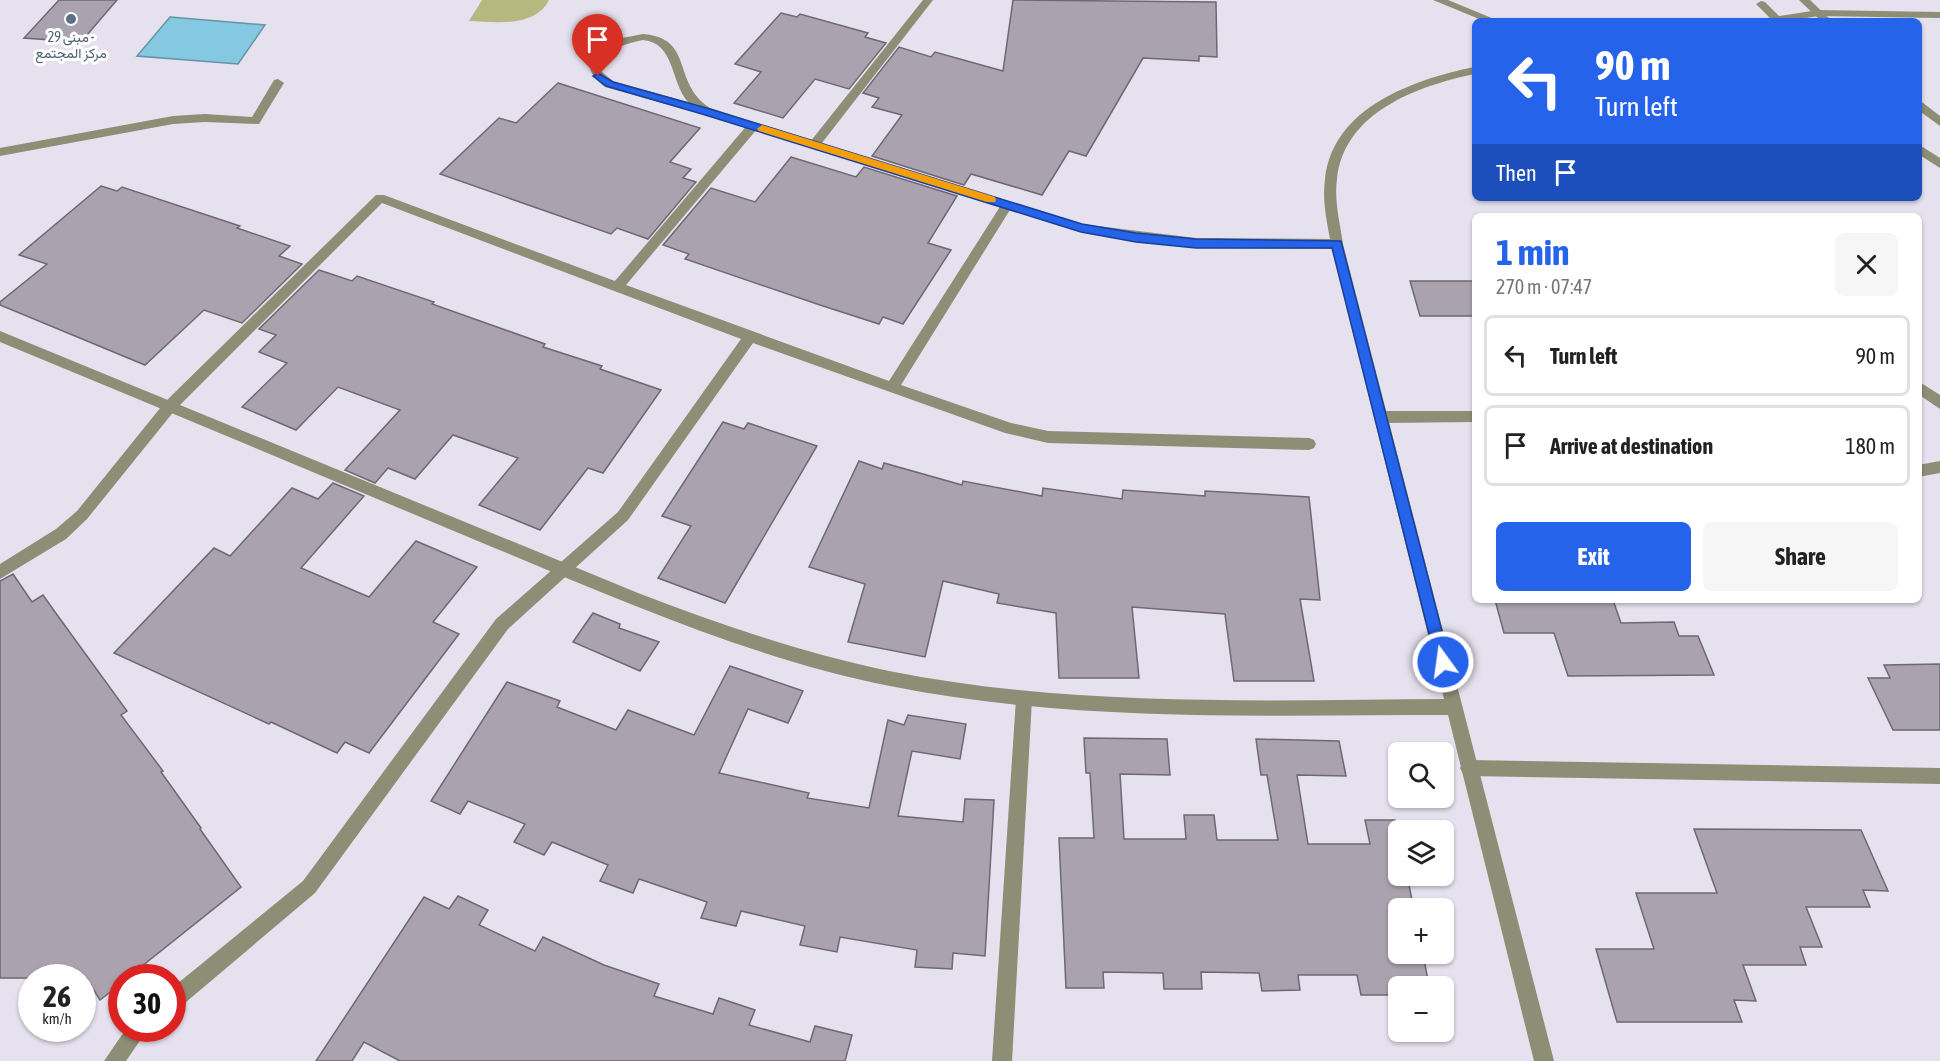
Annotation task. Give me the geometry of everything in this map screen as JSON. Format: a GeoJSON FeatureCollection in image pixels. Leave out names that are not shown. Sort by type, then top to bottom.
{"type":"FeatureCollection","features":[{"type":"Feature","properties":{"kind":"street"},"geometry":{"type":"LineString","coordinates":[[814,145],[928,0]]}},
{"type":"Feature","properties":{"kind":"street"},"geometry":{"type":"LineString","coordinates":[[1438,0],[1486,18]]}},
{"type":"Feature","properties":{"kind":"street"},"geometry":{"type":"LineString","coordinates":[[1804,0],[1824,18]]}},
{"type":"Feature","properties":{"kind":"street"},"geometry":{"type":"LineString","coordinates":[[1761,4],[1772,18]]}},
{"type":"Feature","properties":{"kind":"street"},"geometry":{"type":"LineString","coordinates":[[1464,10],[1478,18]]}},
{"type":"Feature","properties":{"kind":"street"},"geometry":{"type":"LineString","coordinates":[[1785,18],[1818,12],[1940,15]]}},
{"type":"Feature","properties":{"kind":"street"},"geometry":{"type":"LineString","coordinates":[[706,111],[687,97],[670,49],[663,43],[651,38],[625,39],[612,44],[595,58],[593,67],[598,76],[609,84],[706,111],[1081,228],[1136,237],[1196,243],[1337,244]]}},
{"type":"Feature","properties":{"kind":"street"},"geometry":{"type":"LineString","coordinates":[[1472,70],[1429,82],[1396,95],[1364,116],[1343,142],[1332,170],[1330,203],[1337,244],[1544,1061]]}},
{"type":"Feature","properties":{"kind":"street"},"geometry":{"type":"LineString","coordinates":[[0,152],[173,120],[205,118],[255,121],[278,83]]}},
{"type":"Feature","properties":{"kind":"street"},"geometry":{"type":"LineString","coordinates":[[1922,106],[1940,122]]}},
{"type":"Feature","properties":{"kind":"street"},"geometry":{"type":"LineString","coordinates":[[617,288],[753,126]]}},
{"type":"Feature","properties":{"kind":"street"},"geometry":{"type":"LineString","coordinates":[[1922,151],[1940,164]]}},
{"type":"Feature","properties":{"kind":"street"},"geometry":{"type":"LineString","coordinates":[[0,572],[61,534],[82,515],[170,406],[380,198],[750,337],[1010,429],[1048,437],[1309,444]]}},
{"type":"Feature","properties":{"kind":"street"},"geometry":{"type":"LineString","coordinates":[[892,387],[1007,205]]}},
{"type":"Feature","properties":{"kind":"street"},"geometry":{"type":"LineString","coordinates":[[0,336],[563,570],[731,636],[819,663],[925,685],[1024,699],[1217,707],[1454,707]]}},
{"type":"Feature","properties":{"kind":"street"},"geometry":{"type":"LineString","coordinates":[[186,989],[309,887],[502,624],[623,516],[750,337]]}},
{"type":"Feature","properties":{"kind":"street"},"geometry":{"type":"LineString","coordinates":[[1922,389],[1940,403]]}},
{"type":"Feature","properties":{"kind":"street"},"geometry":{"type":"LineString","coordinates":[[1382,417],[1472,417]]}},
{"type":"Feature","properties":{"kind":"street"},"geometry":{"type":"LineString","coordinates":[[1922,470],[1940,467]]}},
{"type":"Feature","properties":{"kind":"street"},"geometry":{"type":"LineString","coordinates":[[1002,1061],[1024,699]]}},
{"type":"Feature","properties":{"kind":"street"},"geometry":{"type":"LineString","coordinates":[[1469,768],[1940,776]]}},
{"type":"Feature","properties":{"kind":"street"},"geometry":{"type":"LineString","coordinates":[[114,1061],[128,1042]]}},
{"type":"Feature","properties":{"kind":"green space"},"geometry":{"type":"Polygon","coordinates":[[[482,0],[549,0],[543,9],[524,19],[502,22],[469,21],[482,0]]]}},
{"type":"Feature","properties":{"kind":"water"},"geometry":{"type":"Polygon","coordinates":[[[170,17],[265,25],[238,64],[137,56],[170,17]]]}},
{"type":"Feature","properties":{"kind":"building","name":"مبنى 29 - مركز المجتمع"},"geometry":{"type":"Polygon","coordinates":[[[59,0],[117,0],[81,42],[24,38],[59,0]]]}},
{"type":"Feature","properties":{"kind":"building"},"geometry":{"type":"Polygon","coordinates":[[[1013,0],[1216,2],[1217,57],[1199,56],[1199,61],[1143,58],[1086,156],[1069,151],[1042,195],[971,174],[964,185],[872,156],[902,115],[872,107],[879,98],[863,93],[899,47],[931,57],[935,52],[1003,71],[1013,0]]]}},
{"type":"Feature","properties":{"kind":"building"},"geometry":{"type":"Polygon","coordinates":[[[781,13],[797,17],[800,14],[868,33],[865,37],[886,43],[849,89],[815,79],[783,118],[734,103],[761,72],[735,64],[781,13]]]}},
{"type":"Feature","properties":{"kind":"building"},"geometry":{"type":"Polygon","coordinates":[[[558,83],[700,128],[670,162],[691,169],[683,178],[696,182],[648,239],[617,228],[611,234],[440,174],[499,118],[516,123],[558,83]]]}},
{"type":"Feature","properties":{"kind":"building"},"geometry":{"type":"Polygon","coordinates":[[[791,157],[856,177],[864,167],[957,196],[928,243],[951,250],[903,324],[883,317],[879,324],[820,305],[685,259],[689,254],[663,245],[711,188],[755,202],[791,157]]]}},
{"type":"Feature","properties":{"kind":"building"},"geometry":{"type":"Polygon","coordinates":[[[101,186],[117,191],[122,187],[240,226],[237,228],[290,246],[279,256],[302,264],[242,323],[204,310],[145,365],[0,305],[0,302],[47,264],[19,255],[101,186]]]}},
{"type":"Feature","properties":{"kind":"building"},"geometry":{"type":"Polygon","coordinates":[[[319,270],[352,281],[357,276],[434,302],[432,304],[545,344],[543,347],[602,366],[600,369],[661,390],[603,473],[588,468],[540,530],[479,505],[518,458],[453,435],[415,479],[388,468],[375,483],[345,470],[400,410],[338,387],[296,430],[242,407],[287,363],[259,352],[276,335],[259,329],[319,270]]]}},
{"type":"Feature","properties":{"kind":"building"},"geometry":{"type":"Polygon","coordinates":[[[1410,281],[1472,281],[1472,316],[1420,316],[1410,281]]]}},
{"type":"Feature","properties":{"kind":"building"},"geometry":{"type":"Polygon","coordinates":[[[723,422],[744,429],[748,423],[817,446],[725,603],[658,578],[691,526],[662,516],[723,422]]]}},
{"type":"Feature","properties":{"kind":"building"},"geometry":{"type":"Polygon","coordinates":[[[859,461],[882,469],[884,463],[962,485],[963,481],[1042,496],[1043,488],[1122,499],[1123,490],[1205,496],[1205,491],[1309,497],[1320,600],[1300,599],[1314,681],[1234,681],[1225,614],[1132,607],[1139,678],[1059,678],[1056,613],[997,603],[999,594],[943,581],[925,657],[848,642],[865,584],[809,567],[859,461]]]}},
{"type":"Feature","properties":{"kind":"building"},"geometry":{"type":"Polygon","coordinates":[[[333,483],[364,496],[301,568],[369,597],[416,541],[477,567],[433,622],[459,634],[369,753],[345,742],[337,753],[114,653],[214,548],[230,556],[292,488],[318,499],[333,483]]]}},
{"type":"Feature","properties":{"kind":"building"},"geometry":{"type":"Polygon","coordinates":[[[13,574],[32,602],[43,595],[127,711],[121,715],[163,771],[161,772],[241,887],[145,964],[108,964],[108,994],[100,1000],[96,994],[96,964],[18,964],[18,978],[0,978],[0,581],[13,574]]]}},
{"type":"Feature","properties":{"kind":"building"},"geometry":{"type":"Polygon","coordinates":[[[1496,603],[1614,603],[1621,623],[1674,622],[1679,636],[1698,636],[1714,675],[1568,676],[1554,633],[1504,633],[1496,603]]]}},
{"type":"Feature","properties":{"kind":"building"},"geometry":{"type":"Polygon","coordinates":[[[593,613],[620,624],[619,628],[659,642],[640,671],[573,642],[593,613]]]}},
{"type":"Feature","properties":{"kind":"building"},"geometry":{"type":"Polygon","coordinates":[[[1940,664],[1940,730],[1893,730],[1868,678],[1890,678],[1884,665],[1940,664]]]}},
{"type":"Feature","properties":{"kind":"building"},"geometry":{"type":"Polygon","coordinates":[[[730,666],[803,691],[788,723],[748,709],[719,773],[809,793],[807,798],[869,808],[888,720],[904,725],[908,715],[966,724],[960,759],[912,751],[898,816],[963,822],[965,799],[994,800],[985,956],[953,953],[952,969],[915,967],[917,950],[840,937],[837,952],[800,945],[805,926],[741,911],[736,926],[701,918],[707,902],[639,879],[633,893],[600,881],[608,865],[552,842],[544,855],[514,842],[525,824],[468,801],[460,814],[431,801],[507,682],[560,701],[557,707],[616,730],[628,710],[694,735],[730,666]]]}},
{"type":"Feature","properties":{"kind":"building"},"geometry":{"type":"Polygon","coordinates":[[[1084,738],[1167,739],[1170,775],[1120,774],[1124,839],[1186,839],[1184,815],[1214,815],[1217,840],[1278,840],[1267,775],[1261,775],[1256,739],[1339,741],[1346,776],[1297,775],[1308,844],[1370,844],[1365,820],[1388,820],[1388,886],[1409,886],[1412,898],[1388,898],[1388,964],[1425,964],[1427,976],[1388,976],[1388,995],[1361,995],[1357,975],[1298,975],[1300,990],[1262,991],[1259,973],[1201,972],[1202,989],[1164,989],[1163,973],[1103,972],[1104,988],[1066,988],[1059,838],[1094,838],[1090,773],[1086,773],[1084,738]]]}},
{"type":"Feature","properties":{"kind":"building"},"geometry":{"type":"Polygon","coordinates":[[[1694,829],[1861,830],[1888,891],[1863,890],[1870,907],[1806,907],[1822,947],[1800,947],[1806,965],[1743,965],[1756,1001],[1734,1000],[1742,1022],[1617,1022],[1596,949],[1654,949],[1636,893],[1717,893],[1694,829]]]}},
{"type":"Feature","properties":{"kind":"building"},"geometry":{"type":"Polygon","coordinates":[[[458,896],[488,910],[479,925],[535,951],[543,937],[604,965],[659,984],[654,996],[713,1014],[719,998],[755,1010],[749,1025],[810,1042],[815,1026],[852,1035],[845,1061],[400,1061],[364,1042],[352,1061],[316,1061],[424,897],[449,909],[458,896]]]}},
{"type":"Feature","properties":{"kind":"slow traffic"},"geometry":{"type":"LineString","coordinates":[[762,129],[991,200]]}},
{"type":"Feature","properties":{"kind":"place","name":"مبنى 29 - مركز المجتمع"},"geometry":{"type":"Point","coordinates":[71,19]}},
{"type":"Feature","properties":{"kind":"route"},"geometry":{"type":"LineString","coordinates":[[598,76],[609,84],[706,111],[1081,228],[1136,237],[1196,243],[1337,244],[1443,662]]}}]}
